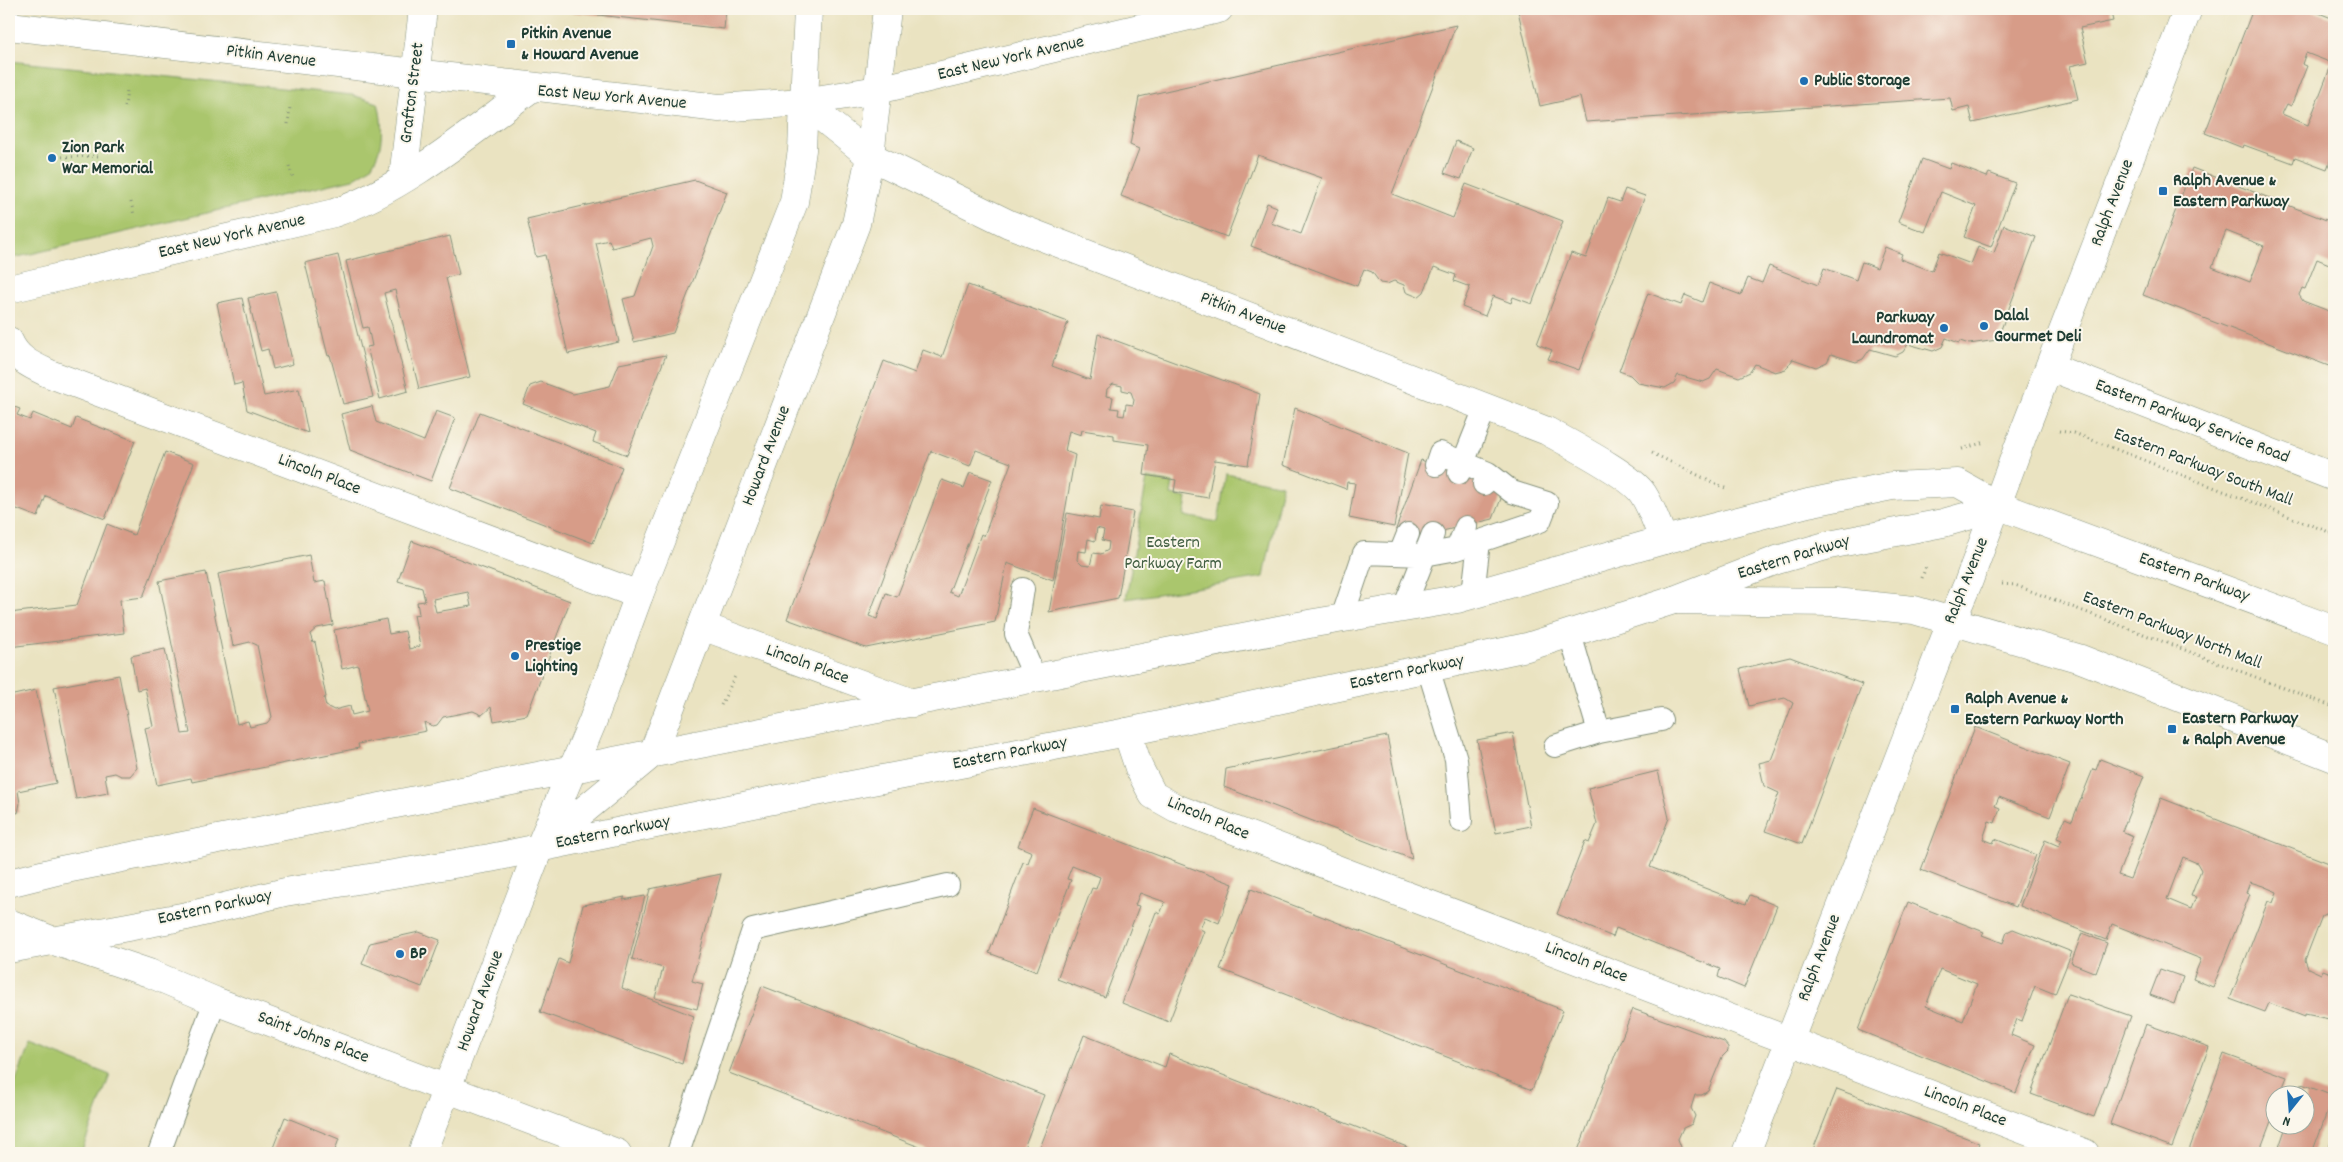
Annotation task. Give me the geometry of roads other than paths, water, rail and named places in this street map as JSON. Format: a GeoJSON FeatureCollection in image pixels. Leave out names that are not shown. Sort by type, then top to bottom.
{"type":"FeatureCollection","features":[{"type":"Feature","properties":{"kind":"main road","name":"Grafton Street"},"geometry":{"type":"LineString","coordinates":[[403,178],[423,9]]}},
{"type":"Feature","properties":{"kind":"main road","name":"Howard Avenue"},"geometry":{"type":"LineString","coordinates":[[422,1153],[539,848],[573,769],[639,595],[794,202],[802,150],[808,9]]}},
{"type":"Feature","properties":{"kind":"main road","name":"Howard Avenue"},"geometry":{"type":"LineString","coordinates":[[539,848],[653,753],[856,224],[870,156],[888,9]]}},
{"type":"Feature","properties":{"kind":"main road","name":"East New York Avenue"},"geometry":{"type":"LineString","coordinates":[[9,289],[334,213],[363,203],[403,178],[533,87],[719,108],[804,102],[878,90],[1219,9]]}},
{"type":"Feature","properties":{"kind":"main road","name":"Ralph Avenue"},"geometry":{"type":"LineString","coordinates":[[1746,1153],[1968,583],[2188,9]]}},
{"type":"Feature","properties":{"kind":"main road","name":"Pitkin Avenue"},"geometry":{"type":"LineString","coordinates":[[9,26],[533,87]]}},
{"type":"Feature","properties":{"kind":"main road","name":"Pitkin Avenue"},"geometry":{"type":"LineString","coordinates":[[804,102],[870,156],[1008,224],[1547,431],[1598,460],[1636,486],[1643,494],[1664,540]]}},
{"type":"Feature","properties":{"kind":"main road","name":"Lincoln Place"},"geometry":{"type":"LineString","coordinates":[[9,341],[17,354],[28,364],[50,374],[639,595]]}},
{"type":"Feature","properties":{"kind":"main road","name":"Eastern Parkway Service Road"},"geometry":{"type":"LineString","coordinates":[[2050,367],[2334,477]]}},
{"type":"Feature","properties":{"kind":"main road","name":"Eastern Parkway"},"geometry":{"type":"LineString","coordinates":[[9,883],[71,868],[653,753],[1473,594],[1664,540],[1808,503],[1892,486],[1958,483],[1997,505],[2334,630]]}},
{"type":"Feature","properties":{"kind":"main road","name":"Eastern Parkway"},"geometry":{"type":"LineString","coordinates":[[9,949],[187,916],[285,892],[539,848],[768,801],[1127,732],[1527,647],[1674,600],[1777,560],[1820,547],[1943,523],[1997,505]]}},
{"type":"Feature","properties":{"kind":"main road"},"geometry":{"type":"LineString","coordinates":[[1674,600],[1835,602],[1914,610],[2082,659],[2334,758]]}},
{"type":"Feature","properties":{"kind":"main road","name":"Lincoln Place"},"geometry":{"type":"LineString","coordinates":[[702,626],[913,703]]}},
{"type":"Feature","properties":{"kind":"main road","name":"Lincoln Place"},"geometry":{"type":"LineString","coordinates":[[1127,732],[1139,768],[1152,795],[1176,808],[1789,1039],[2085,1153]]}},
{"type":"Feature","properties":{"kind":"main road","name":"Saint Johns Place"},"geometry":{"type":"LineString","coordinates":[[9,923],[51,940],[149,973],[215,1001],[617,1153]]}},
{"type":"Feature","properties":{"kind":"lane"},"geometry":{"type":"LineString","coordinates":[[1461,468],[1484,408]]}},
{"type":"Feature","properties":{"kind":"lane"},"geometry":{"type":"LineString","coordinates":[[1342,618],[1364,553],[1404,544],[1424,555],[1457,549],[1472,535],[1540,521],[1547,503],[1512,492],[1486,478],[1461,468],[1440,454],[1436,465]]}},
{"type":"Feature","properties":{"kind":"lane"},"geometry":{"type":"LineString","coordinates":[[1404,608],[1433,534]]}},
{"type":"Feature","properties":{"kind":"lane"},"geometry":{"type":"LineString","coordinates":[[1472,535],[1473,594]]}},
{"type":"Feature","properties":{"kind":"lane"},"geometry":{"type":"LineString","coordinates":[[1023,589],[1016,634],[1036,678]]}},
{"type":"Feature","properties":{"kind":"lane"},"geometry":{"type":"LineString","coordinates":[[1570,634],[1599,732]]}},
{"type":"Feature","properties":{"kind":"lane"},"geometry":{"type":"LineString","coordinates":[[1428,668],[1456,759],[1461,821]]}},
{"type":"Feature","properties":{"kind":"lane"},"geometry":{"type":"LineString","coordinates":[[1555,746],[1599,732],[1661,720]]}},
{"type":"Feature","properties":{"kind":"lane"},"geometry":{"type":"LineString","coordinates":[[678,1153],[754,930],[948,886]]}},
{"type":"Feature","properties":{"kind":"lane"},"geometry":{"type":"LineString","coordinates":[[159,1153],[215,1001]]}},
{"type":"Feature","properties":{"kind":"place","name":"Pitkin Avenue & Howard Avenue"},"geometry":{"type":"Point","coordinates":[511,44]}},
{"type":"Feature","properties":{"kind":"place","name":"Public Storage"},"geometry":{"type":"Point","coordinates":[1804,81]}},
{"type":"Feature","properties":{"kind":"place","name":"Zion Park War Memorial"},"geometry":{"type":"Point","coordinates":[52,158]}},
{"type":"Feature","properties":{"kind":"place","name":"Ralph Avenue & Eastern Parkway"},"geometry":{"type":"Point","coordinates":[2163,191]}},
{"type":"Feature","properties":{"kind":"place","name":"Dalal Gourmet Deli"},"geometry":{"type":"Point","coordinates":[1984,326]}},
{"type":"Feature","properties":{"kind":"place","name":"Parkway Laundromat"},"geometry":{"type":"Point","coordinates":[1944,328]}},
{"type":"Feature","properties":{"kind":"place","name":"Prestige Lighting"},"geometry":{"type":"Point","coordinates":[515,656]}},
{"type":"Feature","properties":{"kind":"place","name":"Ralph Avenue & Eastern Parkway North"},"geometry":{"type":"Point","coordinates":[1955,709]}},
{"type":"Feature","properties":{"kind":"place","name":"Eastern Parkway & Ralph Avenue"},"geometry":{"type":"Point","coordinates":[2172,729]}},
{"type":"Feature","properties":{"kind":"place","name":"BP"},"geometry":{"type":"Point","coordinates":[400,954]}},
{"type":"Feature","properties":{"kind":"park label","name":"Eastern Parkway Farm"},"geometry":{"type":"Point","coordinates":[1173,553]}}]}
